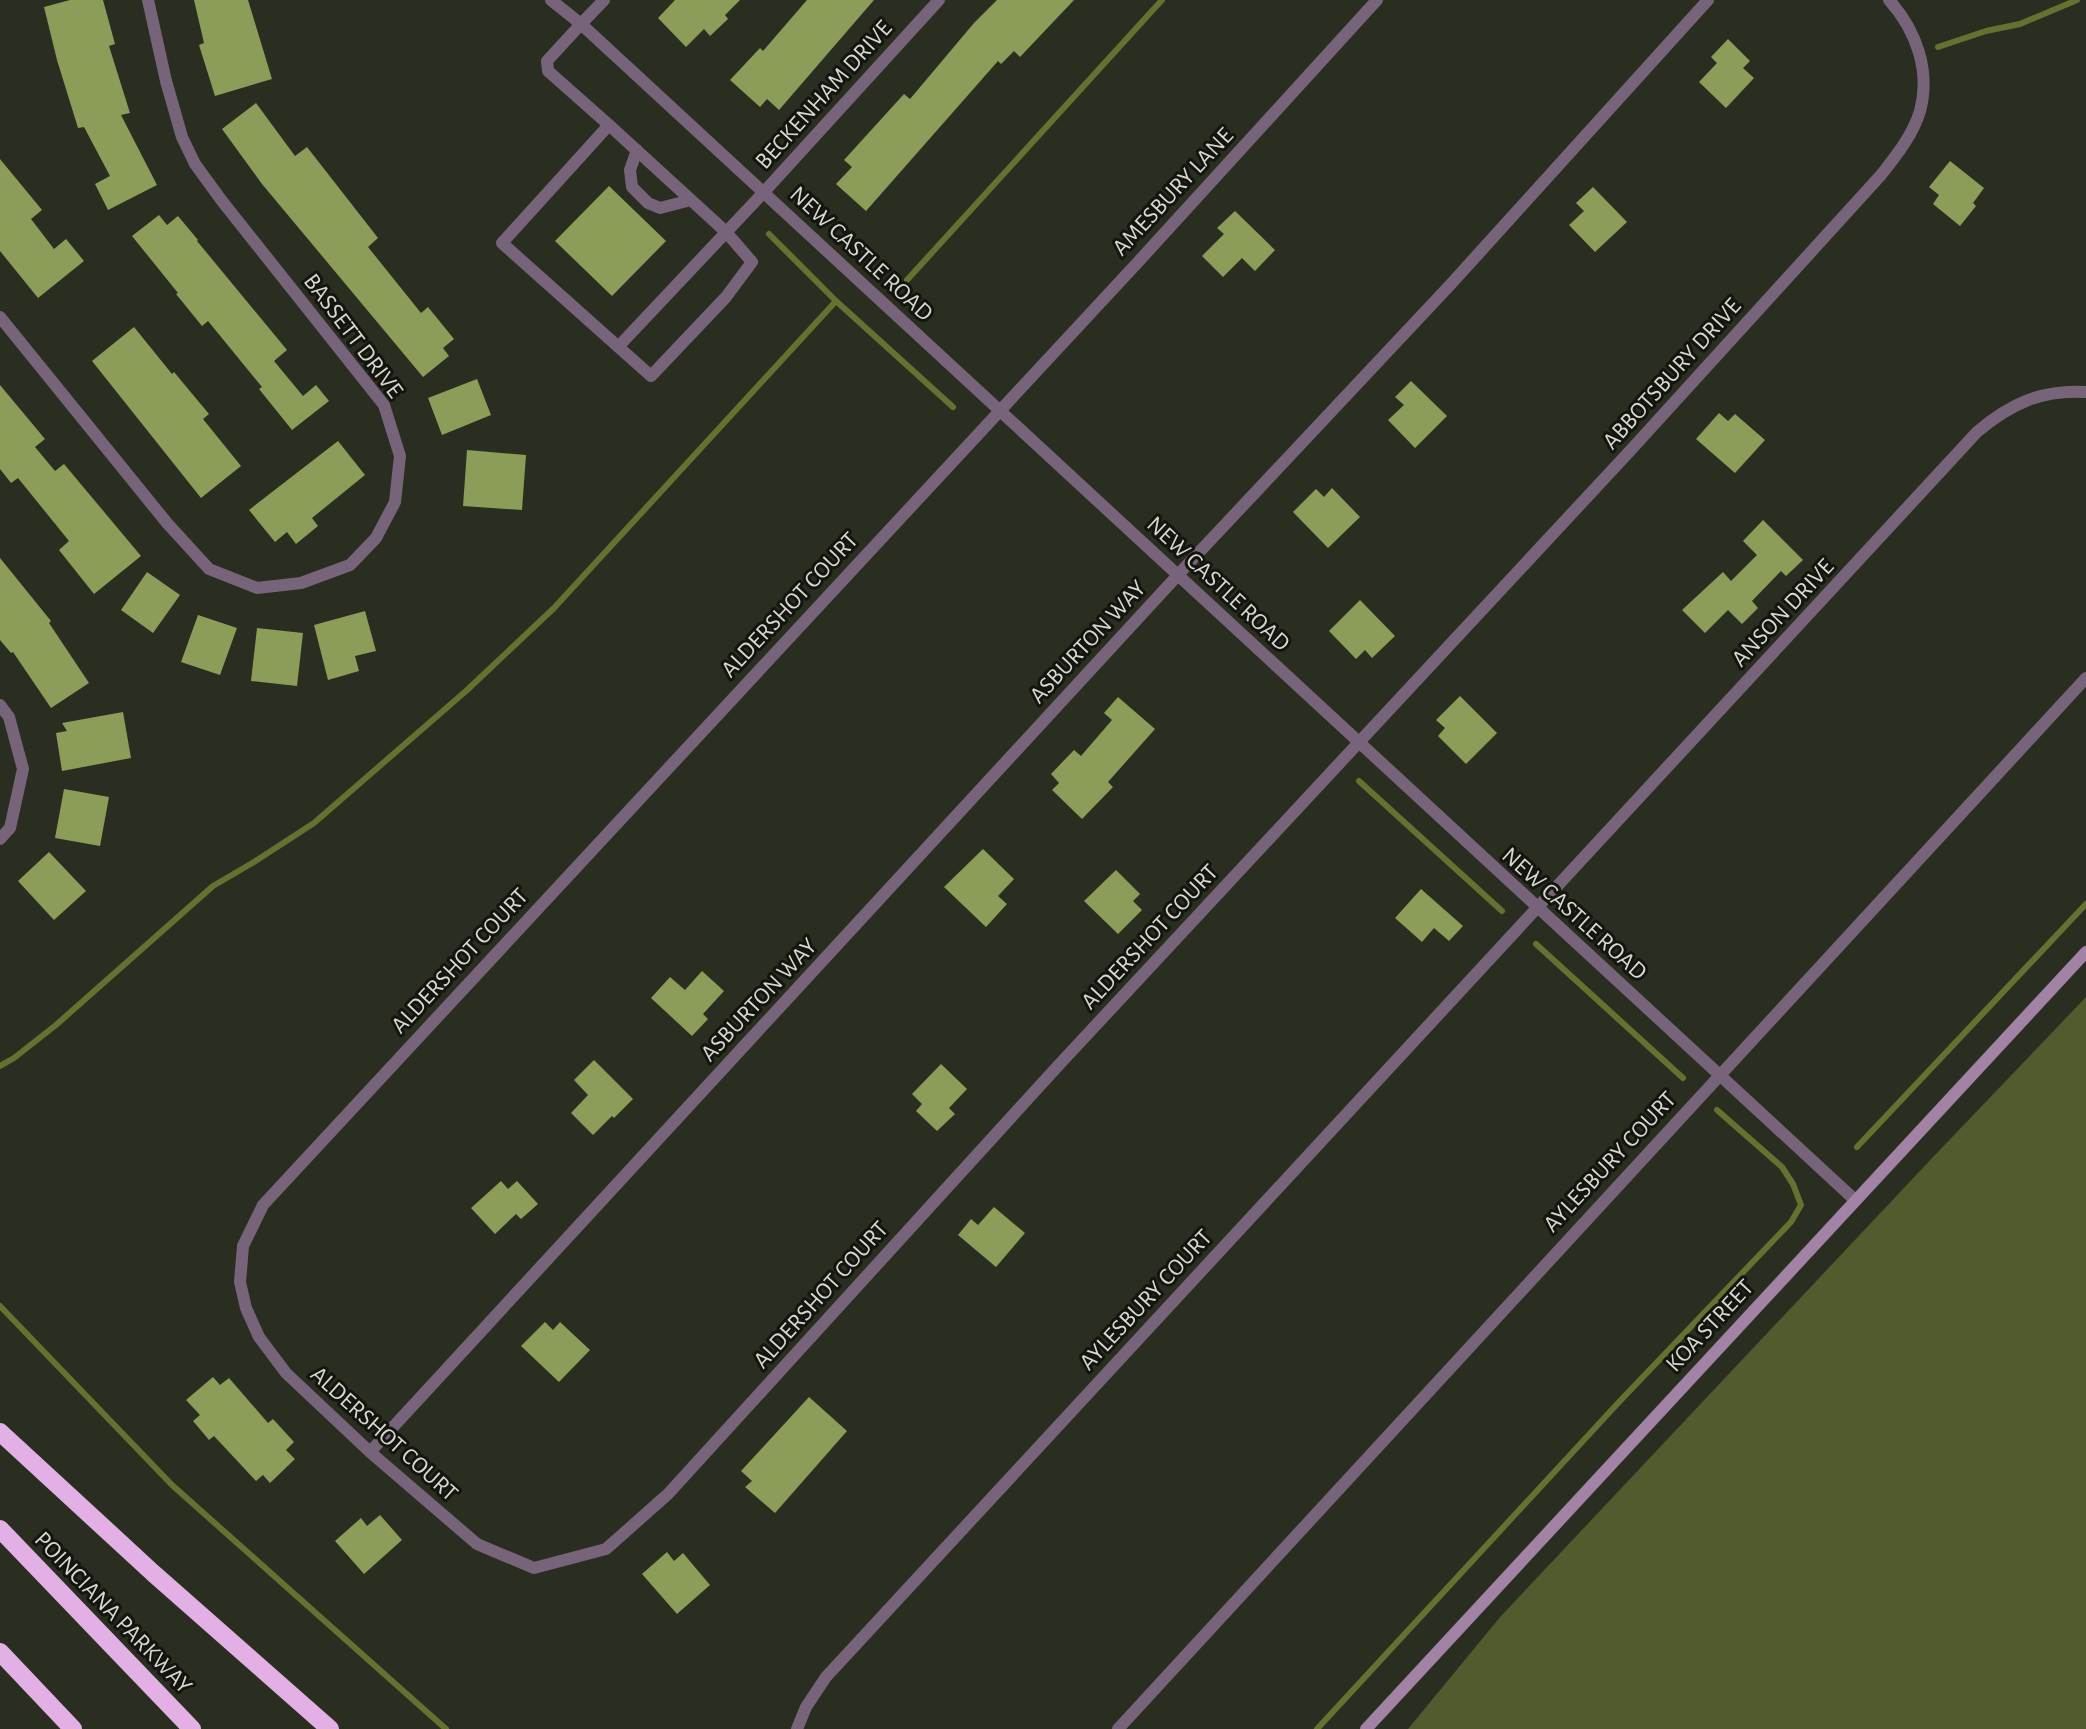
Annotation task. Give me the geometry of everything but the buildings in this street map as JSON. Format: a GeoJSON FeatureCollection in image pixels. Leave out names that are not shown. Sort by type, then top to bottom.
{"type":"FeatureCollection","features":[{"type":"Feature","properties":{"kind":"highway"},"geometry":{"type":"LineString","coordinates":[[0,1432],[153,1573],[330,1729]]}},
{"type":"Feature","properties":{"kind":"highway","name":"POINCIANA PARKWAY"},"geometry":{"type":"LineString","coordinates":[[0,1529],[192,1729]]}},
{"type":"Feature","properties":{"kind":"highway"},"geometry":{"type":"LineString","coordinates":[[0,1652],[73,1729]]}},
{"type":"Feature","properties":{"kind":"main road","name":"KOA STREET"},"geometry":{"type":"LineString","coordinates":[[1366,1729],[2086,952]]}},
{"type":"Feature","properties":{"kind":"street","name":"BASSETT DRIVE"},"geometry":{"type":"LineString","coordinates":[[0,316],[167,523],[208,569],[257,588],[301,583],[350,565],[376,538],[395,502],[400,456],[384,405],[195,164],[178,126],[148,0]]}},
{"type":"Feature","properties":{"kind":"street","name":"NEW CASTLE ROAD"},"geometry":{"type":"LineString","coordinates":[[551,0],[581,24],[764,192],[1537,909],[1855,1200]]}},
{"type":"Feature","properties":{"kind":"street"},"geometry":{"type":"LineString","coordinates":[[604,0],[548,61],[548,71],[609,125],[637,150],[726,232],[752,262],[726,297],[651,376],[502,243],[609,125]]}},
{"type":"Feature","properties":{"kind":"street","name":"BECKENHAM DRIVE"},"geometry":{"type":"LineString","coordinates":[[618,346],[764,192],[939,0]]}},
{"type":"Feature","properties":{"kind":"street","name":"AMESBURY LANE"},"geometry":{"type":"LineString","coordinates":[[999,411],[1377,0]]}},
{"type":"Feature","properties":{"kind":"street"},"geometry":{"type":"LineString","coordinates":[[1179,575],[1443,293],[1708,0]]}},
{"type":"Feature","properties":{"kind":"street","name":"ABBOTSBURY DRIVE"},"geometry":{"type":"LineString","coordinates":[[1358,743],[1629,452],[1893,160],[1904,145],[1920,112],[1922,65],[1915,39],[1889,0]]}},
{"type":"Feature","properties":{"kind":"street"},"geometry":{"type":"LineString","coordinates":[[637,150],[630,170],[632,187],[648,203],[660,208],[691,200]]}},
{"type":"Feature","properties":{"kind":"street","name":"ANSON DRIVE"},"geometry":{"type":"LineString","coordinates":[[1537,909],[1977,432],[2007,409],[2024,401],[2059,392],[2086,392]]}},
{"type":"Feature","properties":{"kind":"street","name":"ALDERSHOT COURT"},"geometry":{"type":"LineString","coordinates":[[999,411],[263,1204],[243,1246],[240,1282],[246,1308],[259,1337],[286,1373],[370,1452],[477,1544],[534,1568],[606,1549],[668,1494],[1056,1068],[1358,743]]}},
{"type":"Feature","properties":{"kind":"street","name":"ASBURTON WAY"},"geometry":{"type":"LineString","coordinates":[[370,1452],[1179,575]]}},
{"type":"Feature","properties":{"kind":"street"},"geometry":{"type":"LineString","coordinates":[[1720,1075],[2086,678]]}},
{"type":"Feature","properties":{"kind":"street"},"geometry":{"type":"LineString","coordinates":[[0,705],[9,717],[23,769],[10,828],[0,839]]}},
{"type":"Feature","properties":{"kind":"street","name":"AYLESBURY COURT"},"geometry":{"type":"LineString","coordinates":[[797,1729],[806,1707],[826,1677],[1537,909]]}},
{"type":"Feature","properties":{"kind":"street","name":"AYLESBURY COURT"},"geometry":{"type":"LineString","coordinates":[[1118,1729],[1720,1075]]}},
{"type":"Feature","properties":{"kind":"green space"},"geometry":{"type":"Polygon","coordinates":[[[2086,997],[2086,1729],[1408,1729],[1501,1616],[2086,997]]]}},
{"type":"Feature","properties":{"kind":"waterway"},"geometry":{"type":"LineString","coordinates":[[907,280],[1162,0]]}},
{"type":"Feature","properties":{"kind":"waterway"},"geometry":{"type":"LineString","coordinates":[[1938,47],[1986,31],[2020,24],[2077,0]]}},
{"type":"Feature","properties":{"kind":"waterway"},"geometry":{"type":"LineString","coordinates":[[769,234],[836,301],[953,407]]}},
{"type":"Feature","properties":{"kind":"waterway"},"geometry":{"type":"LineString","coordinates":[[0,1066],[14,1058],[56,1025],[213,886],[314,823],[466,691],[554,608],[836,301]]}},
{"type":"Feature","properties":{"kind":"waterway"},"geometry":{"type":"LineString","coordinates":[[1359,781],[1502,911]]}},
{"type":"Feature","properties":{"kind":"waterway"},"geometry":{"type":"LineString","coordinates":[[1857,1147],[2086,904]]}},
{"type":"Feature","properties":{"kind":"waterway"},"geometry":{"type":"LineString","coordinates":[[1536,944],[1683,1078]]}},
{"type":"Feature","properties":{"kind":"waterway"},"geometry":{"type":"LineString","coordinates":[[1317,1729],[1619,1402],[1791,1222],[1801,1205],[1793,1184],[1782,1167],[1717,1110]]}},
{"type":"Feature","properties":{"kind":"waterway"},"geometry":{"type":"LineString","coordinates":[[0,1306],[172,1485],[446,1729]]}}]}
